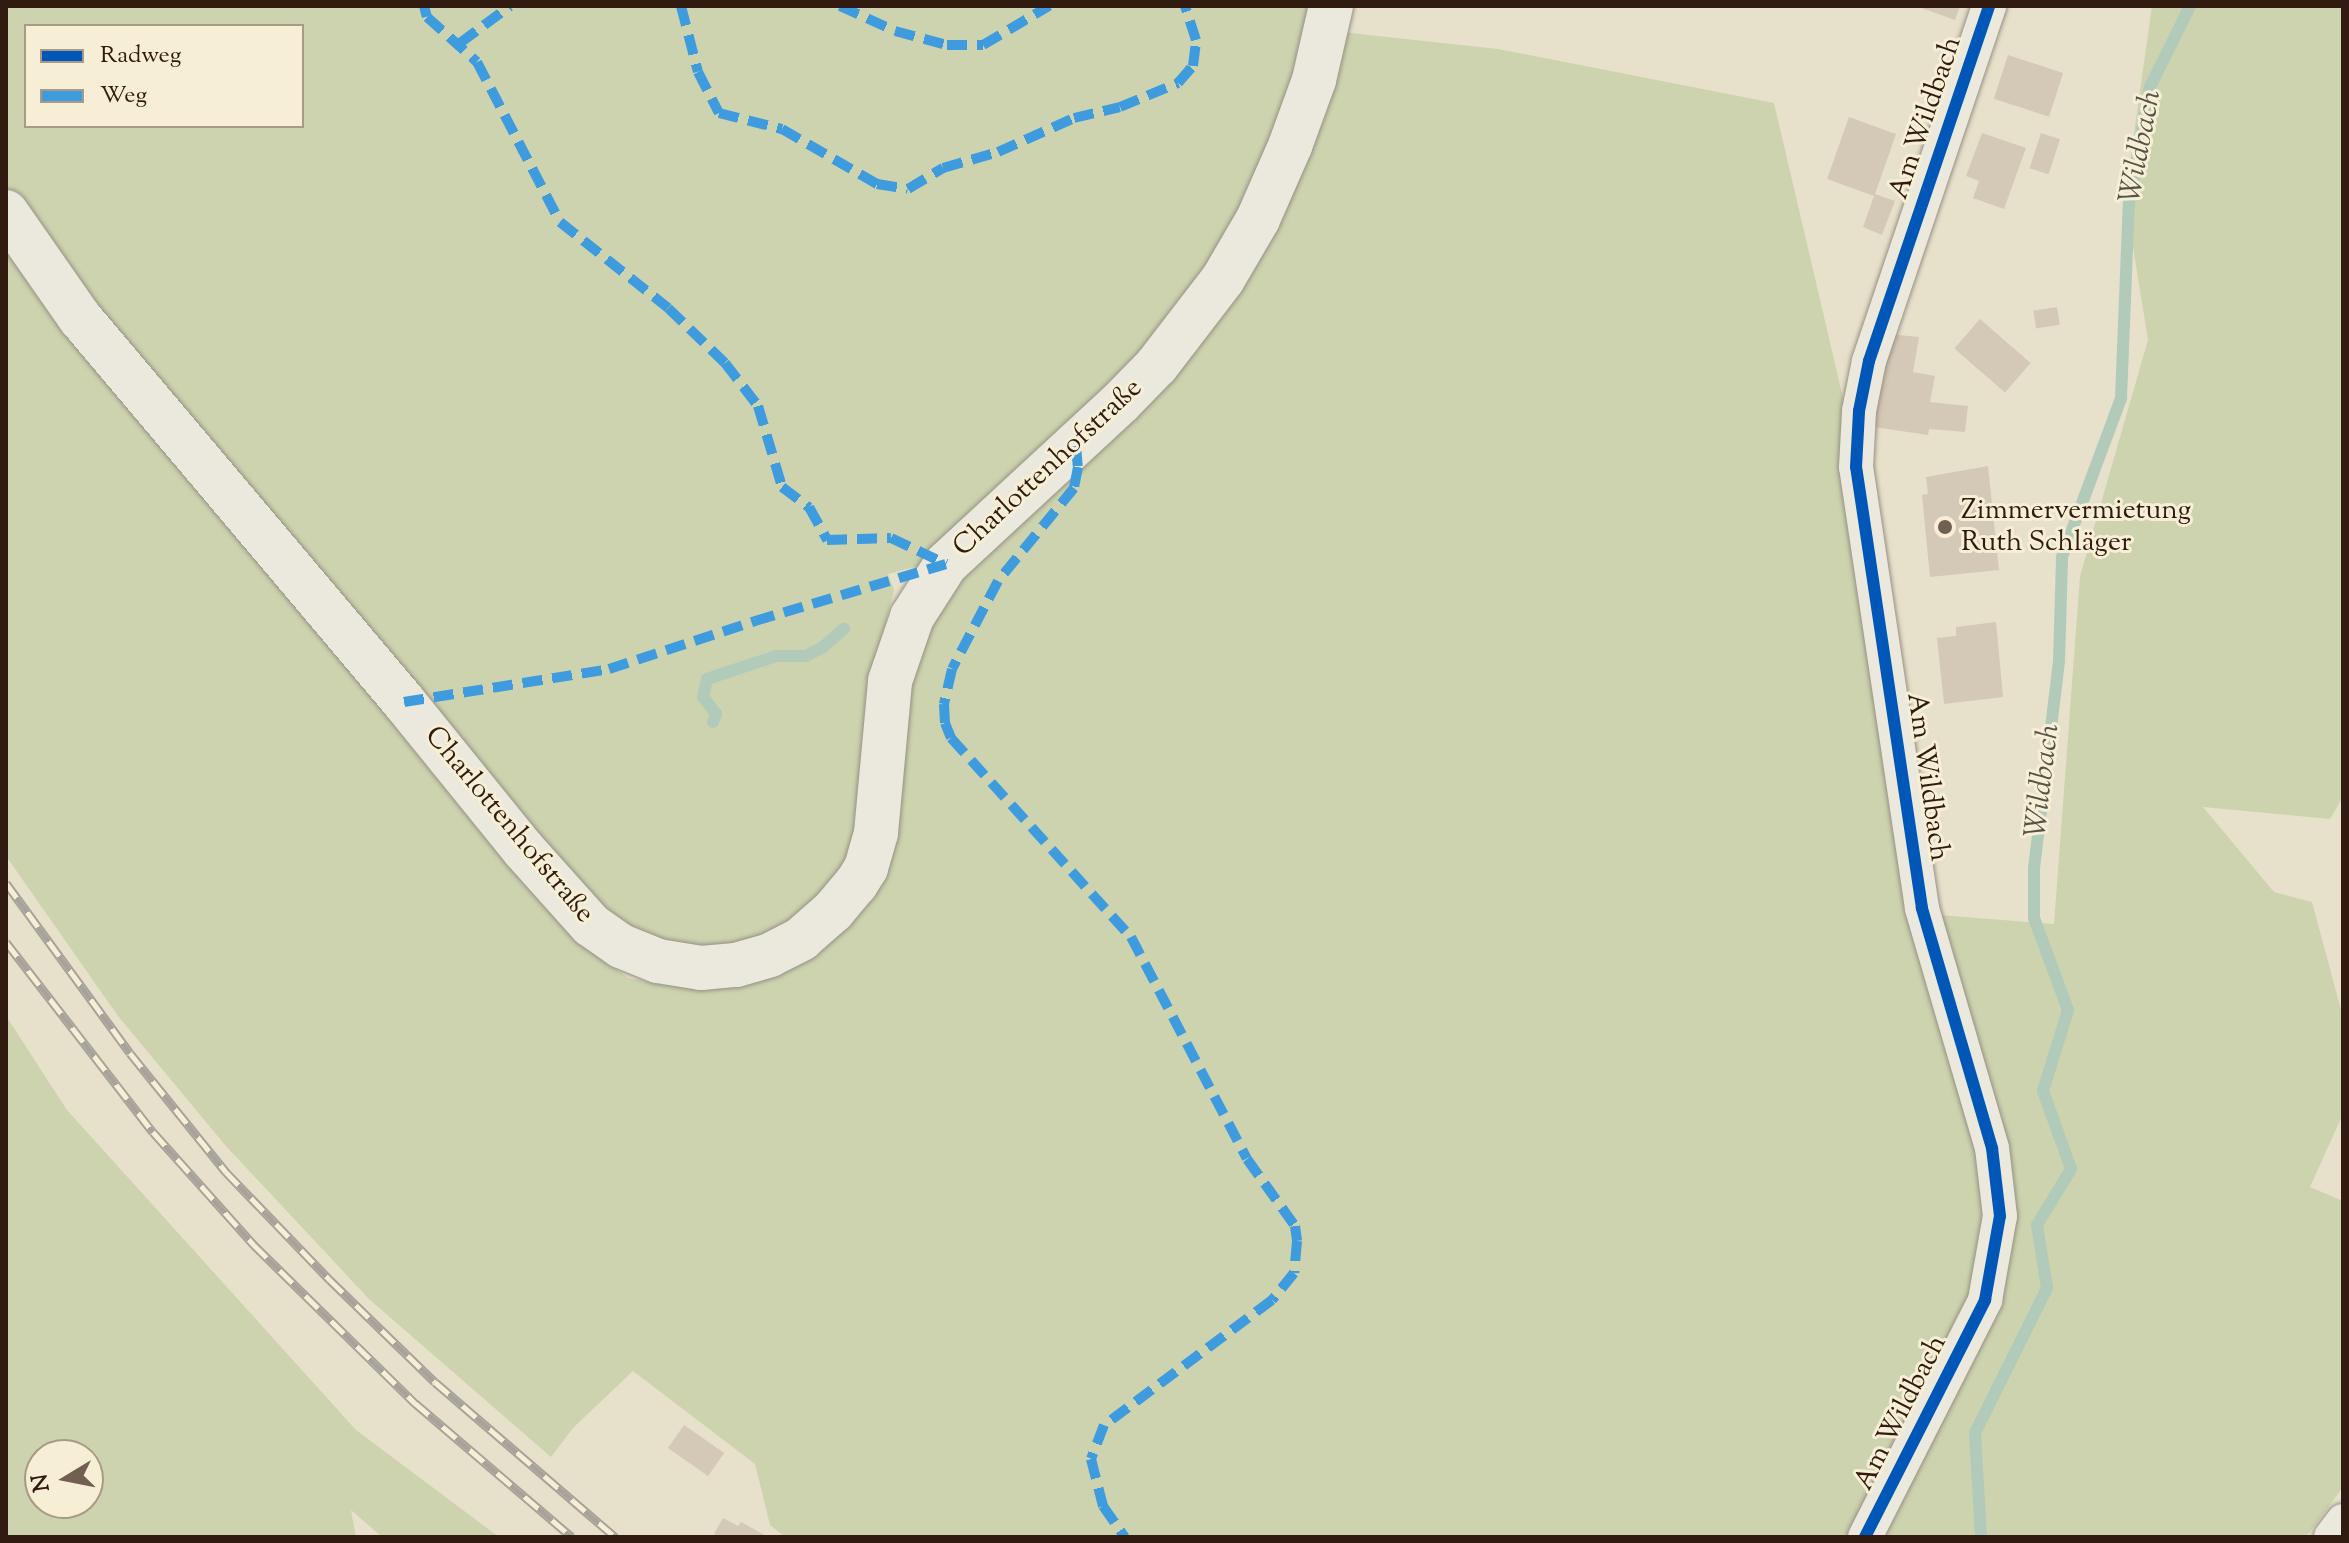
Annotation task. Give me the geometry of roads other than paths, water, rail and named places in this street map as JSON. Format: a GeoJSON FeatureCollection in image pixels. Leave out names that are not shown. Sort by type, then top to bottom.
{"type":"FeatureCollection","features":[{"type":"Feature","properties":{"kind":"main road","name":"Charlottenhofstraße"},"geometry":{"type":"LineString","coordinates":[[6,212],[89,330],[404,702],[532,859],[591,925],[621,946],[658,961],[701,968],[736,965],[770,955],[801,939],[849,896],[866,868],[876,833],[890,681],[912,617],[946,564],[1157,365],[1223,279],[1258,219],[1290,146],[1314,80],[1331,6]]}},
{"type":"Feature","properties":{"kind":"street","name":"Am Wildbach"},"geometry":{"type":"LineString","coordinates":[[1865,1537],[1985,1300],[2000,1216],[1992,1148],[1922,908],[1856,467],[1859,411],[1869,361],[1989,6]]}},
{"type":"Feature","properties":{"kind":"street"},"geometry":{"type":"LineString","coordinates":[[2331,1537],[2343,1521]]}},
{"type":"Feature","properties":{"kind":"waterway","name":"Wildbach"},"geometry":{"type":"LineString","coordinates":[[1981,1537],[1975,1433],[2047,1288],[2037,1225],[2071,1169],[2043,1091],[2068,1010],[2034,918],[2034,868],[2059,661],[2062,557],[2121,398],[2129,202],[2150,87],[2190,6]]}},
{"type":"Feature","properties":{"kind":"waterway"},"geometry":{"type":"LineString","coordinates":[[713,722],[716,714],[703,697],[707,679],[776,656],[806,656],[823,647],[844,629]]}},
{"type":"Feature","properties":{"kind":"railway"},"geometry":{"type":"LineString","coordinates":[[6,883],[130,1053],[226,1172],[330,1280],[435,1382],[615,1537]]}},
{"type":"Feature","properties":{"kind":"railway"},"geometry":{"type":"LineString","coordinates":[[6,942],[153,1132],[254,1245],[415,1403],[572,1537]]}},
{"type":"Feature","properties":{"kind":"place","name":"Zimmervermietung Ruth Schläger"},"geometry":{"type":"Point","coordinates":[1945,527]}}]}
